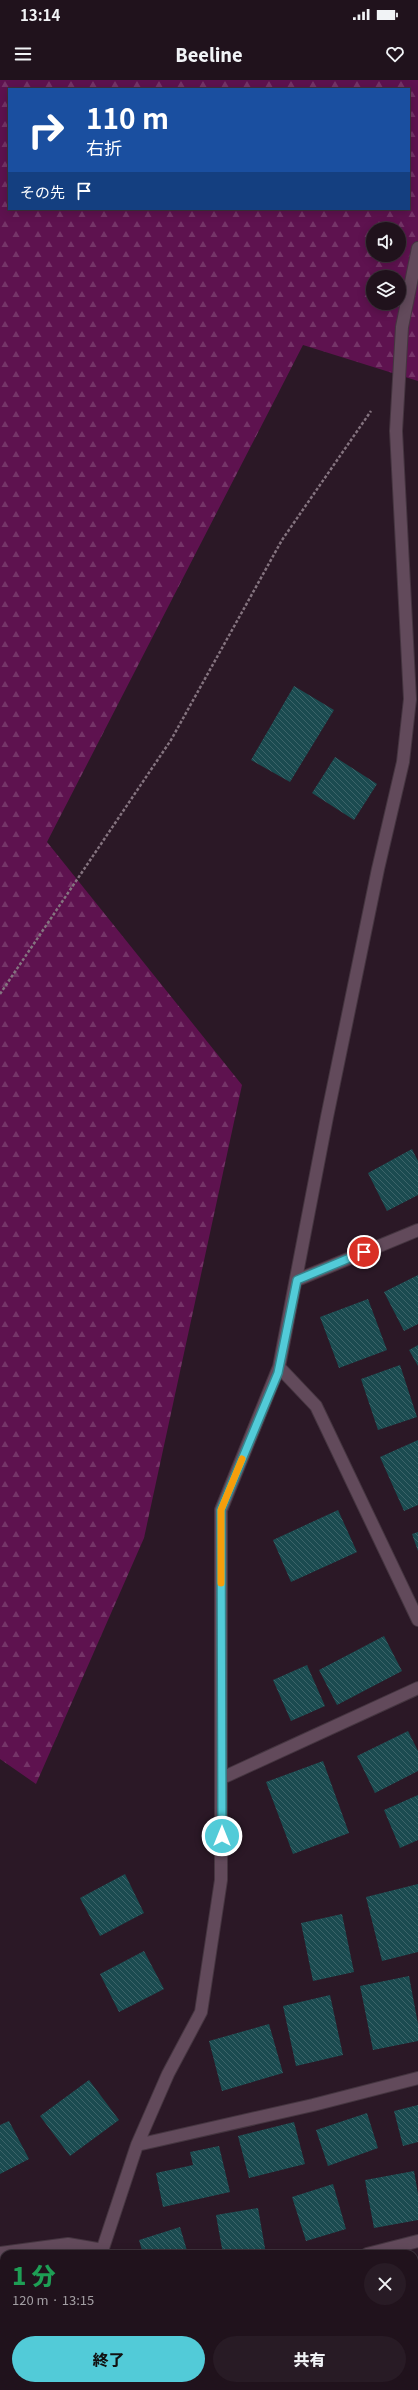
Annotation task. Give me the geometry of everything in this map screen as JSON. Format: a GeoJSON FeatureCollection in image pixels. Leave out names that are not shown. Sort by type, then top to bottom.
{"type":"FeatureCollection","features":[{"type":"Feature","properties":{"kind":"street"},"geometry":{"type":"LineString","coordinates":[[103,2250],[137,2145],[168,2074],[201,2012],[222,1880],[221,1510],[279,1367],[370,908],[403,762],[410,699],[396,430],[402,327],[418,248]]}},
{"type":"Feature","properties":{"kind":"street"},"geometry":{"type":"LineString","coordinates":[[297,1280],[418,1230]]}},
{"type":"Feature","properties":{"kind":"street"},"geometry":{"type":"LineString","coordinates":[[279,1367],[316,1406],[418,1620]]}},
{"type":"Feature","properties":{"kind":"street"},"geometry":{"type":"LineString","coordinates":[[222,1778],[418,1688]]}},
{"type":"Feature","properties":{"kind":"street"},"geometry":{"type":"LineString","coordinates":[[137,2145],[313,2105],[418,2078]]}},
{"type":"Feature","properties":{"kind":"street"},"geometry":{"type":"LineString","coordinates":[[383,2250],[418,2241]]}},
{"type":"Feature","properties":{"kind":"street"},"geometry":{"type":"LineString","coordinates":[[23,2250],[68,2244],[94,2250]]}},
{"type":"Feature","properties":{"kind":"path"},"geometry":{"type":"LineString","coordinates":[[0,994],[171,740],[282,540],[372,409]]}},
{"type":"Feature","properties":{"kind":"green space"},"geometry":{"type":"Polygon","coordinates":[[[0,80],[418,80],[418,381],[303,345],[47,842],[242,1085],[144,1538],[36,1784],[0,1759],[0,80]]]}},
{"type":"Feature","properties":{"kind":"building"},"geometry":{"type":"Polygon","coordinates":[[[294,686],[334,710],[290,782],[251,760],[294,686]]]}},
{"type":"Feature","properties":{"kind":"building"},"geometry":{"type":"Polygon","coordinates":[[[335,757],[377,784],[354,820],[312,793],[335,757]]]}},
{"type":"Feature","properties":{"kind":"building"},"geometry":{"type":"Polygon","coordinates":[[[412,1149],[418,1161],[418,1195],[387,1211],[368,1173],[412,1149]]]}},
{"type":"Feature","properties":{"kind":"building"},"geometry":{"type":"Polygon","coordinates":[[[418,1275],[418,1324],[404,1331],[384,1292],[418,1275]]]}},
{"type":"Feature","properties":{"kind":"building"},"geometry":{"type":"Polygon","coordinates":[[[368,1299],[387,1350],[339,1368],[320,1317],[368,1299]]]}},
{"type":"Feature","properties":{"kind":"building"},"geometry":{"type":"Polygon","coordinates":[[[418,1345],[418,1366],[409,1350],[418,1345]]]}},
{"type":"Feature","properties":{"kind":"building"},"geometry":{"type":"Polygon","coordinates":[[[400,1365],[417,1417],[378,1430],[361,1379],[400,1365]]]}},
{"type":"Feature","properties":{"kind":"building"},"geometry":{"type":"Polygon","coordinates":[[[418,1440],[418,1505],[404,1511],[380,1457],[418,1440]]]}},
{"type":"Feature","properties":{"kind":"building"},"geometry":{"type":"Polygon","coordinates":[[[338,1510],[357,1552],[291,1582],[273,1540],[338,1510]]]}},
{"type":"Feature","properties":{"kind":"building"},"geometry":{"type":"Polygon","coordinates":[[[418,1532],[418,1551],[412,1534],[418,1532]]]}},
{"type":"Feature","properties":{"kind":"building"},"geometry":{"type":"Polygon","coordinates":[[[384,1636],[402,1671],[337,1705],[319,1670],[384,1636]]]}},
{"type":"Feature","properties":{"kind":"building"},"geometry":{"type":"Polygon","coordinates":[[[307,1665],[325,1706],[291,1721],[273,1680],[307,1665]]]}},
{"type":"Feature","properties":{"kind":"building"},"geometry":{"type":"Polygon","coordinates":[[[408,1731],[418,1751],[418,1771],[375,1793],[357,1756],[408,1731]]]}},
{"type":"Feature","properties":{"kind":"building"},"geometry":{"type":"Polygon","coordinates":[[[323,1761],[349,1833],[293,1854],[266,1782],[323,1761]]]}},
{"type":"Feature","properties":{"kind":"building"},"geometry":{"type":"Polygon","coordinates":[[[418,1795],[418,1840],[400,1848],[384,1810],[418,1795]]]}},
{"type":"Feature","properties":{"kind":"building"},"geometry":{"type":"Polygon","coordinates":[[[125,1874],[144,1913],[100,1936],[80,1898],[125,1874]]]}},
{"type":"Feature","properties":{"kind":"building"},"geometry":{"type":"Polygon","coordinates":[[[418,1884],[418,1952],[382,1961],[366,1897],[418,1884]]]}},
{"type":"Feature","properties":{"kind":"building"},"geometry":{"type":"Polygon","coordinates":[[[342,1914],[354,1972],[313,1981],[301,1923],[342,1914]]]}},
{"type":"Feature","properties":{"kind":"building"},"geometry":{"type":"Polygon","coordinates":[[[144,1951],[164,1989],[119,2012],[100,1974],[144,1951]]]}},
{"type":"Feature","properties":{"kind":"building"},"geometry":{"type":"Polygon","coordinates":[[[409,1976],[418,2024],[418,2041],[373,2050],[360,1986],[409,1976]]]}},
{"type":"Feature","properties":{"kind":"building"},"geometry":{"type":"Polygon","coordinates":[[[330,1995],[343,2055],[296,2066],[283,2006],[330,1995]]]}},
{"type":"Feature","properties":{"kind":"building"},"geometry":{"type":"Polygon","coordinates":[[[269,2024],[283,2073],[222,2091],[209,2041],[269,2024]]]}},
{"type":"Feature","properties":{"kind":"building"},"geometry":{"type":"Polygon","coordinates":[[[89,2080],[119,2120],[70,2156],[40,2116],[89,2080]]]}},
{"type":"Feature","properties":{"kind":"building"},"geometry":{"type":"Polygon","coordinates":[[[418,2105],[418,2142],[403,2146],[394,2111],[418,2105]]]}},
{"type":"Feature","properties":{"kind":"building"},"geometry":{"type":"Polygon","coordinates":[[[367,2113],[378,2148],[328,2166],[316,2130],[367,2113]]]}},
{"type":"Feature","properties":{"kind":"building"},"geometry":{"type":"Polygon","coordinates":[[[9,2121],[29,2159],[0,2174],[0,2125],[9,2121]]]}},
{"type":"Feature","properties":{"kind":"building"},"geometry":{"type":"Polygon","coordinates":[[[294,2122],[305,2164],[249,2178],[238,2136],[294,2122]]]}},
{"type":"Feature","properties":{"kind":"building"},"geometry":{"type":"Polygon","coordinates":[[[219,2146],[230,2192],[163,2207],[156,2173],[193,2165],[190,2152],[219,2146]]]}},
{"type":"Feature","properties":{"kind":"building"},"geometry":{"type":"Polygon","coordinates":[[[414,2171],[418,2194],[418,2220],[374,2228],[365,2180],[414,2171]]]}},
{"type":"Feature","properties":{"kind":"building"},"geometry":{"type":"Polygon","coordinates":[[[333,2184],[346,2229],[306,2241],[292,2197],[333,2184]]]}},
{"type":"Feature","properties":{"kind":"building"},"geometry":{"type":"Polygon","coordinates":[[[258,2208],[265,2250],[222,2250],[216,2215],[258,2208]]]}},
{"type":"Feature","properties":{"kind":"building"},"geometry":{"type":"Polygon","coordinates":[[[180,2227],[187,2250],[142,2250],[139,2240],[180,2227]]]}},
{"type":"Feature","properties":{"kind":"slow traffic"},"geometry":{"type":"LineString","coordinates":[[221,1583],[221,1510],[242,1459]]}},
{"type":"Feature","properties":{"kind":"route"},"geometry":{"type":"LineString","coordinates":[[222,1836],[221,1510],[278,1373],[297,1280],[364,1252]]}}]}
